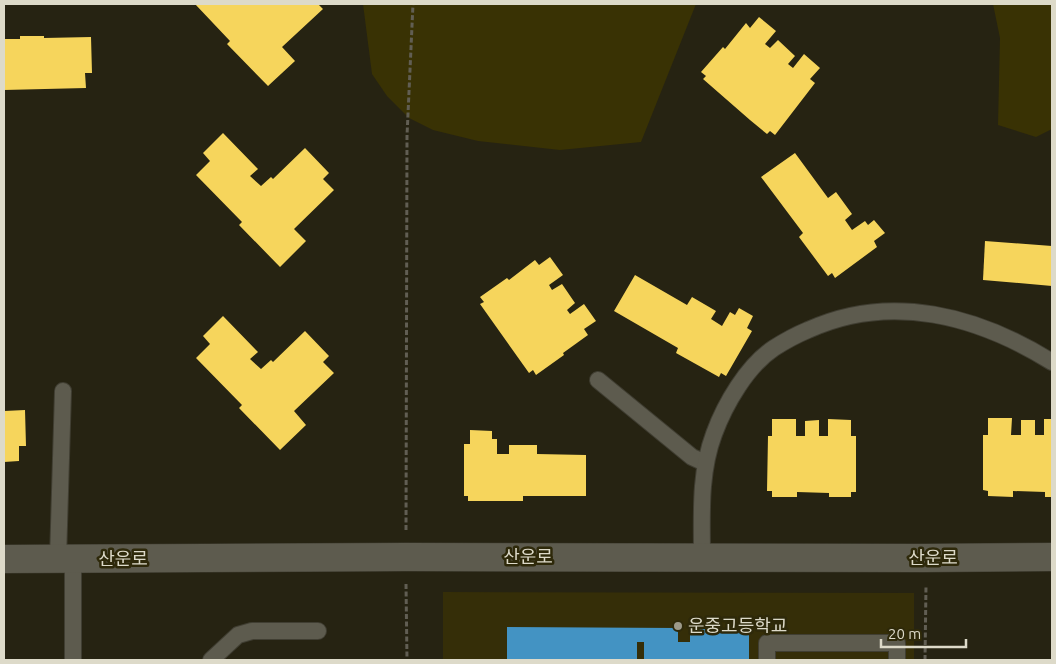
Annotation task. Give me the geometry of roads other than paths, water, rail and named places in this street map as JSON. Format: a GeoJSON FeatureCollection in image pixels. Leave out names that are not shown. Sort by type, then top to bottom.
{"type":"FeatureCollection","features":[{"type":"Feature","properties":{"kind":"street","name":"산운로"},"geometry":{"type":"LineString","coordinates":[[4,559],[406,557],[924,558],[1052,556]]}},
{"type":"Feature","properties":{"kind":"lane"},"geometry":{"type":"LineString","coordinates":[[702,558],[702,487],[705,463],[723,411],[737,388],[756,365],[773,349],[797,335],[850,315],[875,310],[902,310],[961,320],[994,331],[1025,345],[1052,362]]}},
{"type":"Feature","properties":{"kind":"lane"},"geometry":{"type":"LineString","coordinates":[[598,380],[692,457],[705,463]]}},
{"type":"Feature","properties":{"kind":"lane"},"geometry":{"type":"LineString","coordinates":[[63,391],[66,559],[73,660]]}},
{"type":"Feature","properties":{"kind":"lane"},"geometry":{"type":"LineString","coordinates":[[211,660],[238,636],[252,631],[318,631]]}},
{"type":"Feature","properties":{"kind":"lane"},"geometry":{"type":"LineString","coordinates":[[767,660],[767,643],[897,643],[897,660]]}},
{"type":"Feature","properties":{"kind":"place","name":"운중고등학교"},"geometry":{"type":"Point","coordinates":[678,626]}}]}
